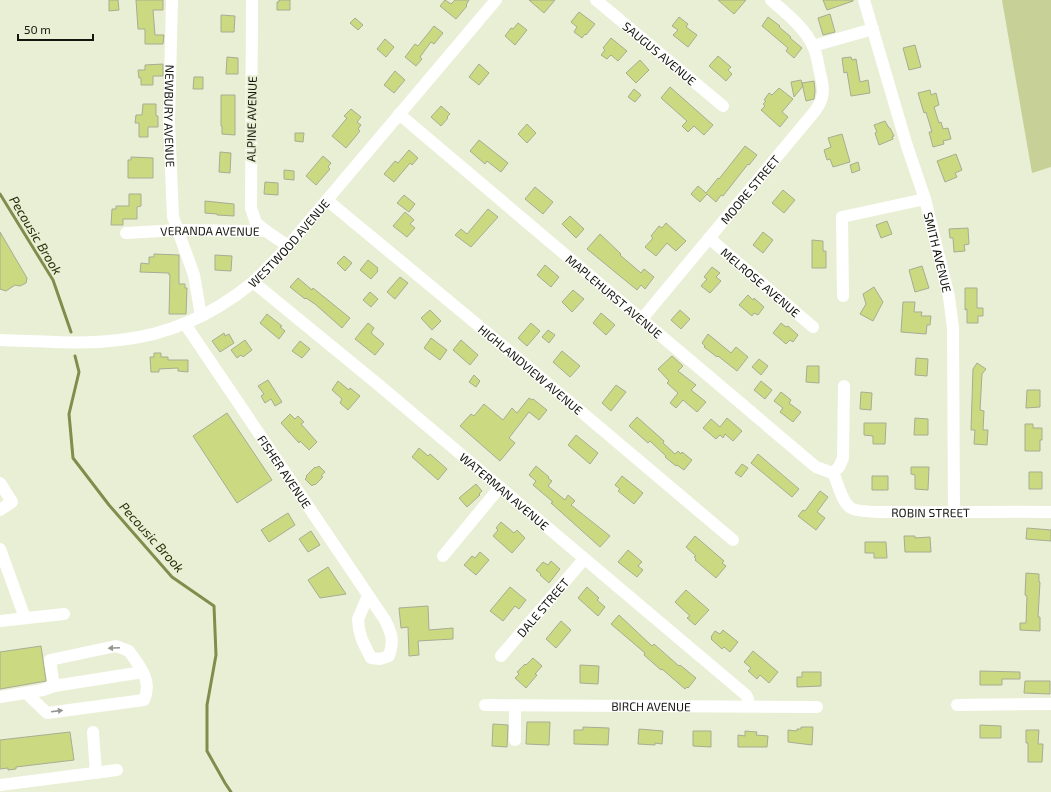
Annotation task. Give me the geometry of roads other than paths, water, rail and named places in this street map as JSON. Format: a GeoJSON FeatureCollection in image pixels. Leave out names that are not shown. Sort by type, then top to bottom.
{"type":"FeatureCollection","features":[{"type":"Feature","properties":{"kind":"street","name":"NEWBURY AVENUE"},"geometry":{"type":"LineString","coordinates":[[172,0],[169,122],[173,217],[194,275],[201,316]]}},
{"type":"Feature","properties":{"kind":"street","name":"ALPINE AVENUE"},"geometry":{"type":"LineString","coordinates":[[252,0],[251,208],[256,223],[266,231]]}},
{"type":"Feature","properties":{"kind":"street","name":"WESTWOOD AVENUE"},"geometry":{"type":"LineString","coordinates":[[0,340],[84,342],[118,340],[148,335],[185,324],[228,301],[253,282],[288,246],[496,0]]}},
{"type":"Feature","properties":{"kind":"street","name":"SAUGUS AVENUE"},"geometry":{"type":"LineString","coordinates":[[596,0],[722,106]]}},
{"type":"Feature","properties":{"kind":"street"},"geometry":{"type":"LineString","coordinates":[[771,0],[795,22],[813,46],[873,29]]}},
{"type":"Feature","properties":{"kind":"street","name":"SMITH AVENUE"},"geometry":{"type":"LineString","coordinates":[[864,0],[907,146],[925,199],[949,297],[953,328],[954,513]]}},
{"type":"Feature","properties":{"kind":"street","name":"MOORE STREET"},"geometry":{"type":"LineString","coordinates":[[641,320],[820,105],[823,86],[813,46]]}},
{"type":"Feature","properties":{"kind":"street","name":"MAPLEHURST AVENUE"},"geometry":{"type":"LineString","coordinates":[[399,114],[816,468],[833,473]]}},
{"type":"Feature","properties":{"kind":"street"},"geometry":{"type":"LineString","coordinates":[[843,296],[842,217],[925,199]]}},
{"type":"Feature","properties":{"kind":"street","name":"HIGHLANDVIEW AVENUE"},"geometry":{"type":"LineString","coordinates":[[327,200],[514,355],[733,540]]}},
{"type":"Feature","properties":{"kind":"street","name":"VERANDA AVENUE"},"geometry":{"type":"LineString","coordinates":[[126,233],[178,230],[266,231],[288,246]]}},
{"type":"Feature","properties":{"kind":"street","name":"MELROSE AVENUE"},"geometry":{"type":"LineString","coordinates":[[709,238],[813,327]]}},
{"type":"Feature","properties":{"kind":"street","name":"WATERMAN AVENUE"},"geometry":{"type":"LineString","coordinates":[[253,282],[369,376],[746,696],[748,706]]}},
{"type":"Feature","properties":{"kind":"street","name":"FISHER AVENUE"},"geometry":{"type":"LineString","coordinates":[[185,324],[385,620],[390,631],[393,644],[389,656],[380,659],[370,658],[359,629],[358,619],[368,596]]}},
{"type":"Feature","properties":{"kind":"street"},"geometry":{"type":"LineString","coordinates":[[833,473],[839,467],[842,458],[844,386]]}},
{"type":"Feature","properties":{"kind":"street","name":"ROBIN STREET"},"geometry":{"type":"LineString","coordinates":[[833,473],[844,500],[849,506],[856,510],[880,512],[954,513],[1051,512]]}},
{"type":"Feature","properties":{"kind":"street"},"geometry":{"type":"LineString","coordinates":[[0,483],[12,502],[0,510]]}},
{"type":"Feature","properties":{"kind":"street"},"geometry":{"type":"LineString","coordinates":[[443,556],[500,487]]}},
{"type":"Feature","properties":{"kind":"street"},"geometry":{"type":"LineString","coordinates":[[0,549],[25,618]]}},
{"type":"Feature","properties":{"kind":"street","name":"DALE STREET"},"geometry":{"type":"LineString","coordinates":[[502,656],[584,559]]}},
{"type":"Feature","properties":{"kind":"street"},"geometry":{"type":"LineString","coordinates":[[0,621],[64,614]]}},
{"type":"Feature","properties":{"kind":"street"},"geometry":{"type":"LineString","coordinates":[[26,693],[47,713],[144,700],[148,690],[148,682],[129,650],[116,646],[50,660],[54,686]]}},
{"type":"Feature","properties":{"kind":"street"},"geometry":{"type":"LineString","coordinates":[[0,697],[43,690],[54,686],[143,672]]}},
{"type":"Feature","properties":{"kind":"street"},"geometry":{"type":"LineString","coordinates":[[957,705],[1051,704]]}},
{"type":"Feature","properties":{"kind":"street","name":"BIRCH AVENUE"},"geometry":{"type":"LineString","coordinates":[[485,705],[817,707]]}},
{"type":"Feature","properties":{"kind":"street"},"geometry":{"type":"LineString","coordinates":[[515,705],[515,740]]}},
{"type":"Feature","properties":{"kind":"street"},"geometry":{"type":"LineString","coordinates":[[93,732],[96,773]]}},
{"type":"Feature","properties":{"kind":"street"},"geometry":{"type":"LineString","coordinates":[[0,785],[117,770]]}},
{"type":"Feature","properties":{"kind":"waterway","name":"Pecousic Brook"},"geometry":{"type":"LineString","coordinates":[[0,194],[53,280],[71,332]]}},
{"type":"Feature","properties":{"kind":"waterway","name":"Pecousic Brook"},"geometry":{"type":"LineString","coordinates":[[75,356],[79,372],[69,414],[73,458],[109,505],[172,577],[214,606],[216,655],[207,705],[207,751],[231,792]]}}]}
